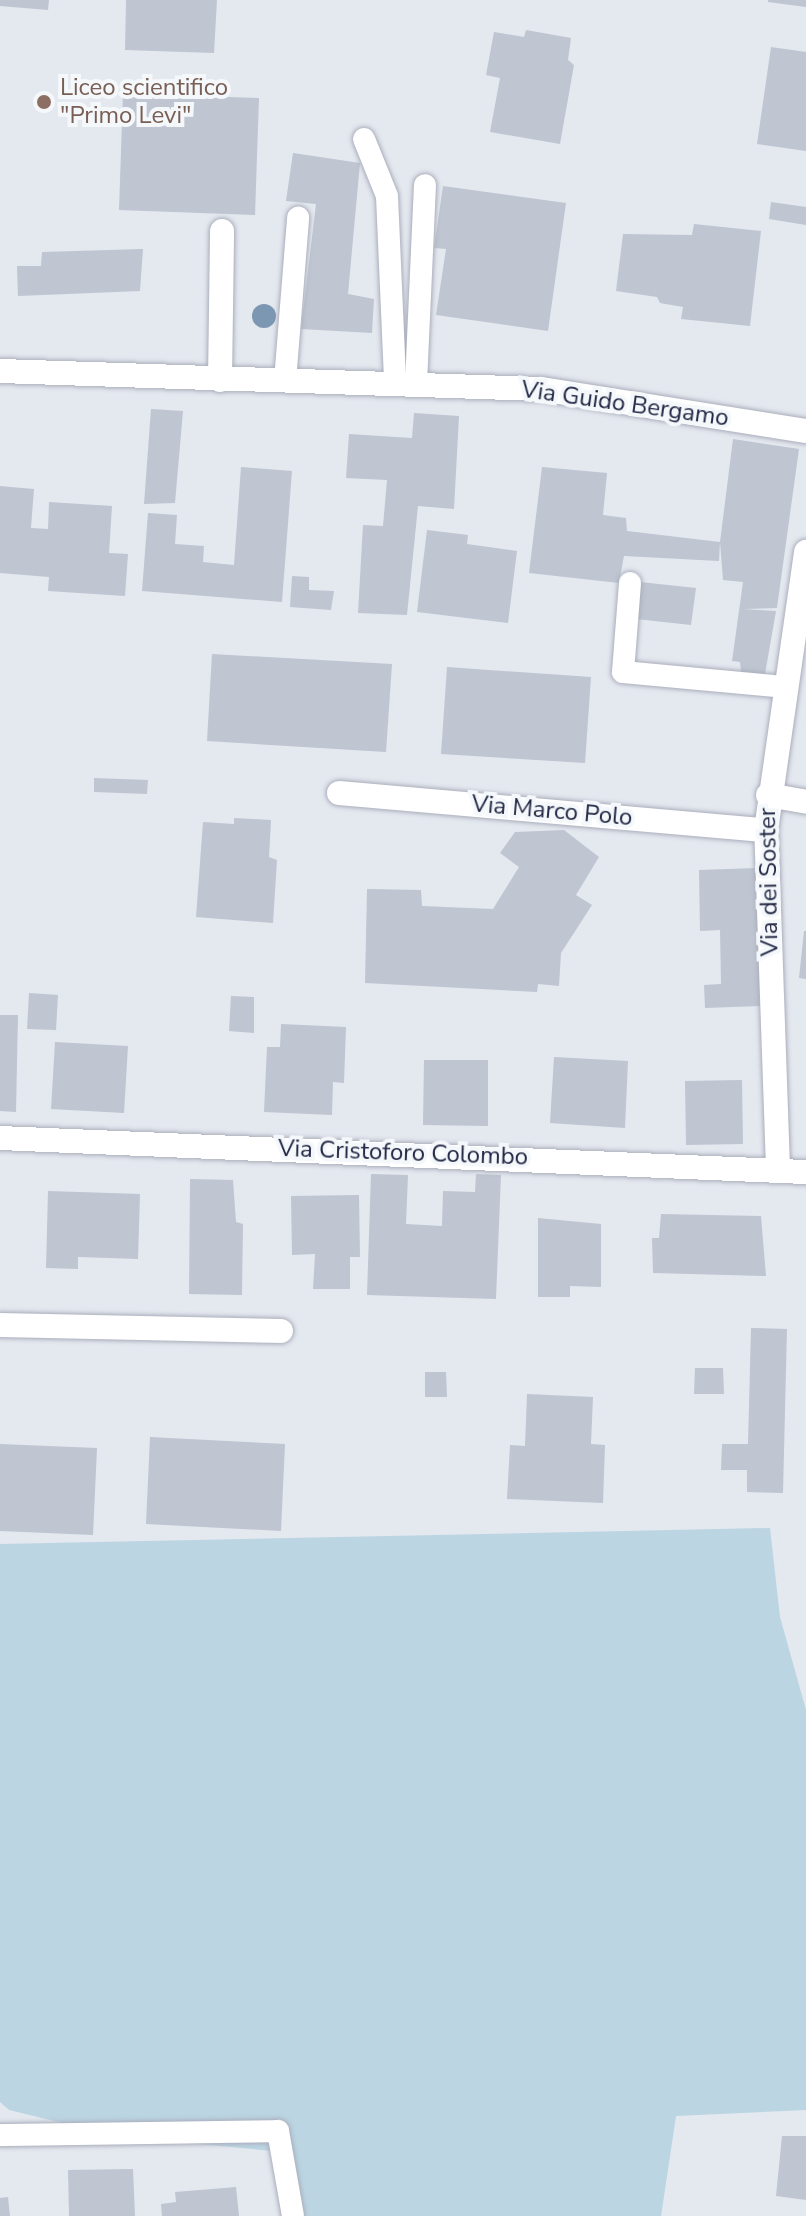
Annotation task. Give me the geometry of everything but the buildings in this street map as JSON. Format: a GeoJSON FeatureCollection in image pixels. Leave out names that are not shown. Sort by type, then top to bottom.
{"type":"FeatureCollection","features":[{"type":"Feature","properties":{"kind":"street"},"geometry":{"type":"LineString","coordinates":[[220,380],[222,231]]}},
{"type":"Feature","properties":{"kind":"street","name":"Via Guido Bergamo"},"geometry":{"type":"LineString","coordinates":[[0,371],[220,380],[405,383],[569,392],[806,431]]}},
{"type":"Feature","properties":{"kind":"street","name":"Via dei Soster"},"geometry":{"type":"LineString","coordinates":[[778,1168],[766,830],[768,795],[806,552]]}},
{"type":"Feature","properties":{"kind":"street","name":"Via Marco Polo"},"geometry":{"type":"LineString","coordinates":[[339,793],[766,830]]}},
{"type":"Feature","properties":{"kind":"street"},"geometry":{"type":"LineString","coordinates":[[768,795],[806,802]]}},
{"type":"Feature","properties":{"kind":"street","name":"Via Cristoforo Colombo"},"geometry":{"type":"LineString","coordinates":[[0,1138],[778,1168],[806,1172]]}},
{"type":"Feature","properties":{"kind":"street"},"geometry":{"type":"LineString","coordinates":[[0,1325],[281,1331]]}},
{"type":"Feature","properties":{"kind":"lane"},"geometry":{"type":"LineString","coordinates":[[364,139],[387,196],[405,383]]}},
{"type":"Feature","properties":{"kind":"lane"},"geometry":{"type":"LineString","coordinates":[[405,383],[425,185]]}},
{"type":"Feature","properties":{"kind":"lane"},"geometry":{"type":"LineString","coordinates":[[285,381],[298,218]]}},
{"type":"Feature","properties":{"kind":"lane"},"geometry":{"type":"LineString","coordinates":[[630,583],[623,672],[786,687]]}},
{"type":"Feature","properties":{"kind":"lane"},"geometry":{"type":"LineString","coordinates":[[0,2135],[278,2131],[293,2216]]}},
{"type":"Feature","properties":{"kind":"shaded area"},"geometry":{"type":"Polygon","coordinates":[[[770,1528],[780,1617],[806,1710],[806,2110],[676,2116],[661,2216],[295,2216],[274,2151],[120,2137],[9,2110],[0,2102],[0,1544],[770,1528]]]}},
{"type":"Feature","properties":{"kind":"place","name":"Liceo scientifico \"Primo Levi\""},"geometry":{"type":"Point","coordinates":[44,102]}}]}
